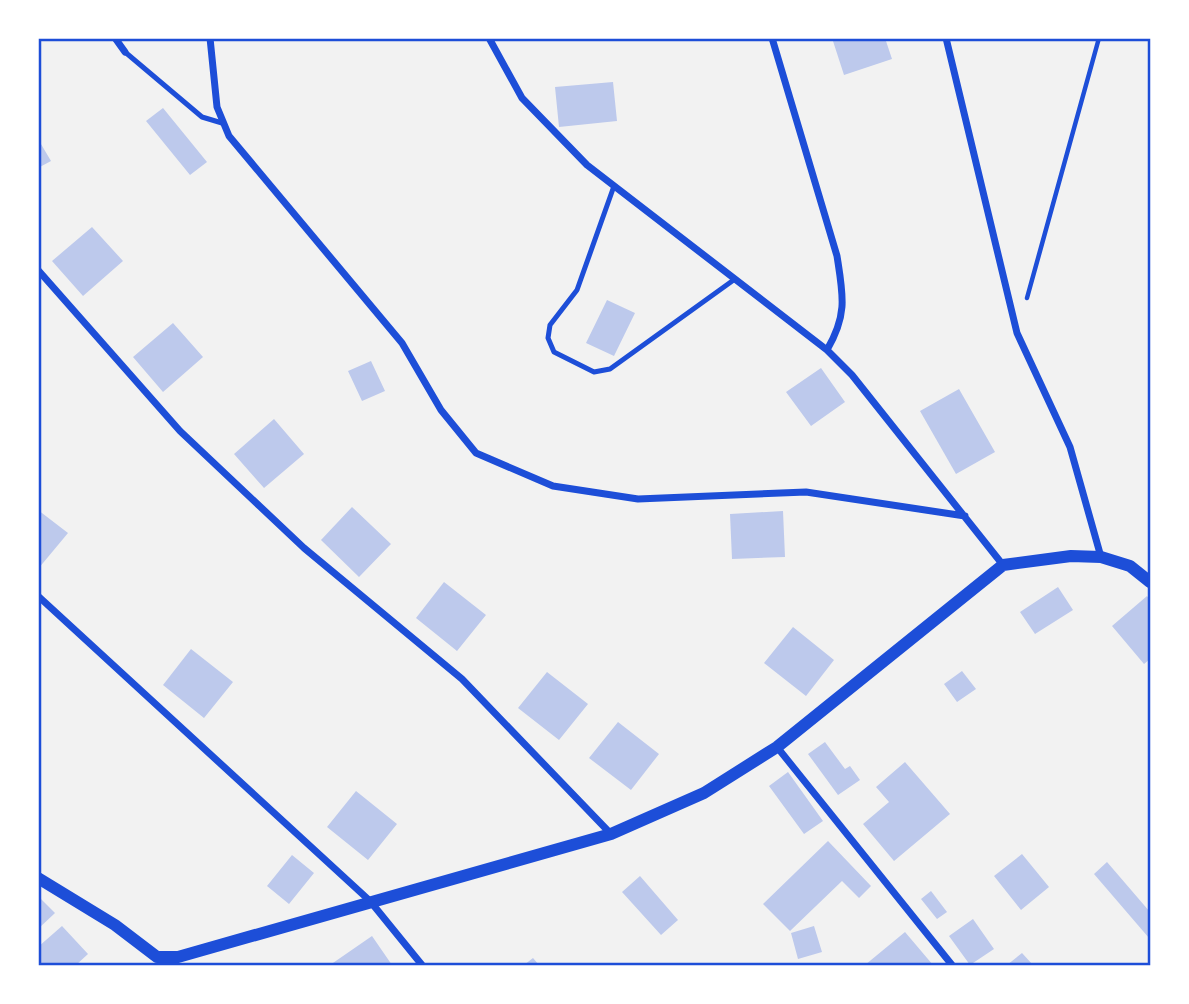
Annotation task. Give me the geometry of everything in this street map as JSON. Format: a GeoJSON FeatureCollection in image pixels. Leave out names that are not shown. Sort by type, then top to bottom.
{"type":"FeatureCollection","features":[{"type":"Feature","properties":{"kind":"street"},"geometry":{"type":"LineString","coordinates":[[115,38],[125,52]]}},
{"type":"Feature","properties":{"kind":"street"},"geometry":{"type":"LineString","coordinates":[[209,38],[217,107],[229,136],[402,343],[441,410],[475,453],[553,486],[638,499],[806,492],[965,516]]}},
{"type":"Feature","properties":{"kind":"street"},"geometry":{"type":"LineString","coordinates":[[489,38],[522,98],[587,165],[827,349],[852,375],[1003,565]]}},
{"type":"Feature","properties":{"kind":"street"},"geometry":{"type":"LineString","coordinates":[[772,38],[837,256],[842,293],[841,326],[827,349]]}},
{"type":"Feature","properties":{"kind":"street"},"geometry":{"type":"LineString","coordinates":[[946,38],[1017,333],[1070,447],[1101,557]]}},
{"type":"Feature","properties":{"kind":"street"},"geometry":{"type":"LineString","coordinates":[[38,270],[180,430],[304,548],[462,679],[611,834]]}},
{"type":"Feature","properties":{"kind":"street"},"geometry":{"type":"LineString","coordinates":[[38,878],[115,925],[154,961],[178,957],[611,834],[704,793],[777,747],[1003,565],[1071,555],[1101,557],[1130,566],[1150,582]]}},
{"type":"Feature","properties":{"kind":"street"},"geometry":{"type":"LineString","coordinates":[[38,596],[370,901],[422,965]]}},
{"type":"Feature","properties":{"kind":"street"},"geometry":{"type":"LineString","coordinates":[[777,747],[952,965]]}},
{"type":"Feature","properties":{"kind":"lane"},"geometry":{"type":"LineString","coordinates":[[125,52],[202,117],[222,124]]}},
{"type":"Feature","properties":{"kind":"lane"},"geometry":{"type":"LineString","coordinates":[[614,186],[577,290],[550,325],[548,338],[554,352],[594,372],[610,369],[735,279]]}},
{"type":"Feature","properties":{"kind":"path"},"geometry":{"type":"LineString","coordinates":[[1017,333],[1099,38]]}},
{"type":"Feature","properties":{"kind":"building"},"geometry":{"type":"Polygon","coordinates":[[[832,38],[885,38],[892,59],[844,75],[832,38]]]}},
{"type":"Feature","properties":{"kind":"building"},"geometry":{"type":"Polygon","coordinates":[[[613,82],[617,121],[559,127],[555,87],[613,82]]]}},
{"type":"Feature","properties":{"kind":"building"},"geometry":{"type":"Polygon","coordinates":[[[163,108],[207,162],[190,175],[146,121],[163,108]]]}},
{"type":"Feature","properties":{"kind":"building"},"geometry":{"type":"Polygon","coordinates":[[[38,139],[51,161],[38,168],[38,139]]]}},
{"type":"Feature","properties":{"kind":"building"},"geometry":{"type":"Polygon","coordinates":[[[92,227],[123,261],[83,296],[52,261],[92,227]]]}},
{"type":"Feature","properties":{"kind":"building"},"geometry":{"type":"Polygon","coordinates":[[[607,300],[635,313],[614,356],[586,343],[607,300]]]}},
{"type":"Feature","properties":{"kind":"building"},"geometry":{"type":"Polygon","coordinates":[[[173,323],[203,357],[163,392],[133,357],[173,323]]]}},
{"type":"Feature","properties":{"kind":"building"},"geometry":{"type":"Polygon","coordinates":[[[371,361],[385,391],[362,401],[348,371],[371,361]]]}},
{"type":"Feature","properties":{"kind":"building"},"geometry":{"type":"Polygon","coordinates":[[[821,368],[845,402],[811,426],[786,392],[821,368]]]}},
{"type":"Feature","properties":{"kind":"building"},"geometry":{"type":"Polygon","coordinates":[[[959,389],[995,452],[956,474],[920,411],[959,389]]]}},
{"type":"Feature","properties":{"kind":"building"},"geometry":{"type":"Polygon","coordinates":[[[274,419],[304,454],[264,488],[234,454],[274,419]]]}},
{"type":"Feature","properties":{"kind":"building"},"geometry":{"type":"Polygon","coordinates":[[[352,507],[391,544],[359,577],[321,540],[352,507]]]}},
{"type":"Feature","properties":{"kind":"building"},"geometry":{"type":"Polygon","coordinates":[[[38,510],[68,533],[38,569],[38,510]]]}},
{"type":"Feature","properties":{"kind":"building"},"geometry":{"type":"Polygon","coordinates":[[[783,511],[785,557],[732,559],[730,514],[783,511]]]}},
{"type":"Feature","properties":{"kind":"building"},"geometry":{"type":"Polygon","coordinates":[[[444,582],[486,615],[457,651],[416,618],[444,582]]]}},
{"type":"Feature","properties":{"kind":"building"},"geometry":{"type":"Polygon","coordinates":[[[1058,587],[1073,610],[1035,634],[1020,612],[1058,587]]]}},
{"type":"Feature","properties":{"kind":"building"},"geometry":{"type":"Polygon","coordinates":[[[1147,596],[1150,600],[1150,659],[1144,664],[1112,626],[1147,596]]]}},
{"type":"Feature","properties":{"kind":"building"},"geometry":{"type":"Polygon","coordinates":[[[793,627],[834,660],[806,696],[764,663],[793,627]]]}},
{"type":"Feature","properties":{"kind":"building"},"geometry":{"type":"Polygon","coordinates":[[[191,649],[233,682],[204,718],[163,685],[191,649]]]}},
{"type":"Feature","properties":{"kind":"building"},"geometry":{"type":"Polygon","coordinates":[[[962,671],[976,689],[957,702],[944,684],[962,671]]]}},
{"type":"Feature","properties":{"kind":"building"},"geometry":{"type":"Polygon","coordinates":[[[547,672],[588,704],[559,740],[518,708],[547,672]]]}},
{"type":"Feature","properties":{"kind":"building"},"geometry":{"type":"Polygon","coordinates":[[[618,722],[659,754],[631,790],[589,758],[618,722]]]}},
{"type":"Feature","properties":{"kind":"building"},"geometry":{"type":"Polygon","coordinates":[[[825,742],[845,769],[850,766],[860,780],[838,795],[808,754],[825,742]]]}},
{"type":"Feature","properties":{"kind":"building"},"geometry":{"type":"Polygon","coordinates":[[[905,762],[950,814],[894,861],[863,824],[889,802],[876,787],[905,762]]]}},
{"type":"Feature","properties":{"kind":"building"},"geometry":{"type":"Polygon","coordinates":[[[788,772],[823,821],[804,834],[769,786],[788,772]]]}},
{"type":"Feature","properties":{"kind":"building"},"geometry":{"type":"Polygon","coordinates":[[[356,791],[397,824],[368,860],[327,827],[356,791]]]}},
{"type":"Feature","properties":{"kind":"building"},"geometry":{"type":"Polygon","coordinates":[[[828,841],[871,886],[859,898],[842,881],[790,931],[763,904],[828,841]]]}},
{"type":"Feature","properties":{"kind":"building"},"geometry":{"type":"Polygon","coordinates":[[[1022,854],[1049,887],[1021,910],[994,876],[1022,854]]]}},
{"type":"Feature","properties":{"kind":"building"},"geometry":{"type":"Polygon","coordinates":[[[292,855],[314,873],[289,904],[267,886],[292,855]]]}},
{"type":"Feature","properties":{"kind":"building"},"geometry":{"type":"Polygon","coordinates":[[[1107,862],[1150,912],[1149,938],[1094,874],[1107,862]]]}},
{"type":"Feature","properties":{"kind":"building"},"geometry":{"type":"Polygon","coordinates":[[[640,876],[678,920],[661,935],[622,892],[640,876]]]}},
{"type":"Feature","properties":{"kind":"building"},"geometry":{"type":"Polygon","coordinates":[[[931,891],[947,912],[937,919],[921,899],[931,891]]]}},
{"type":"Feature","properties":{"kind":"building"},"geometry":{"type":"Polygon","coordinates":[[[38,896],[55,913],[38,929],[38,896]]]}},
{"type":"Feature","properties":{"kind":"building"},"geometry":{"type":"Polygon","coordinates":[[[973,919],[994,949],[970,965],[949,936],[973,919]]]}},
{"type":"Feature","properties":{"kind":"building"},"geometry":{"type":"Polygon","coordinates":[[[62,926],[88,954],[76,965],[38,965],[38,947],[62,926]]]}},
{"type":"Feature","properties":{"kind":"building"},"geometry":{"type":"Polygon","coordinates":[[[814,926],[822,952],[798,959],[791,933],[814,926]]]}},
{"type":"Feature","properties":{"kind":"building"},"geometry":{"type":"Polygon","coordinates":[[[905,932],[933,965],[865,965],[905,932]]]}},
{"type":"Feature","properties":{"kind":"building"},"geometry":{"type":"Polygon","coordinates":[[[372,936],[392,965],[330,965],[372,936]]]}},
{"type":"Feature","properties":{"kind":"building"},"geometry":{"type":"Polygon","coordinates":[[[1022,953],[1033,965],[1007,965],[1022,953]]]}},
{"type":"Feature","properties":{"kind":"building"},"geometry":{"type":"Polygon","coordinates":[[[533,958],[539,965],[524,965],[533,958]]]}}]}
